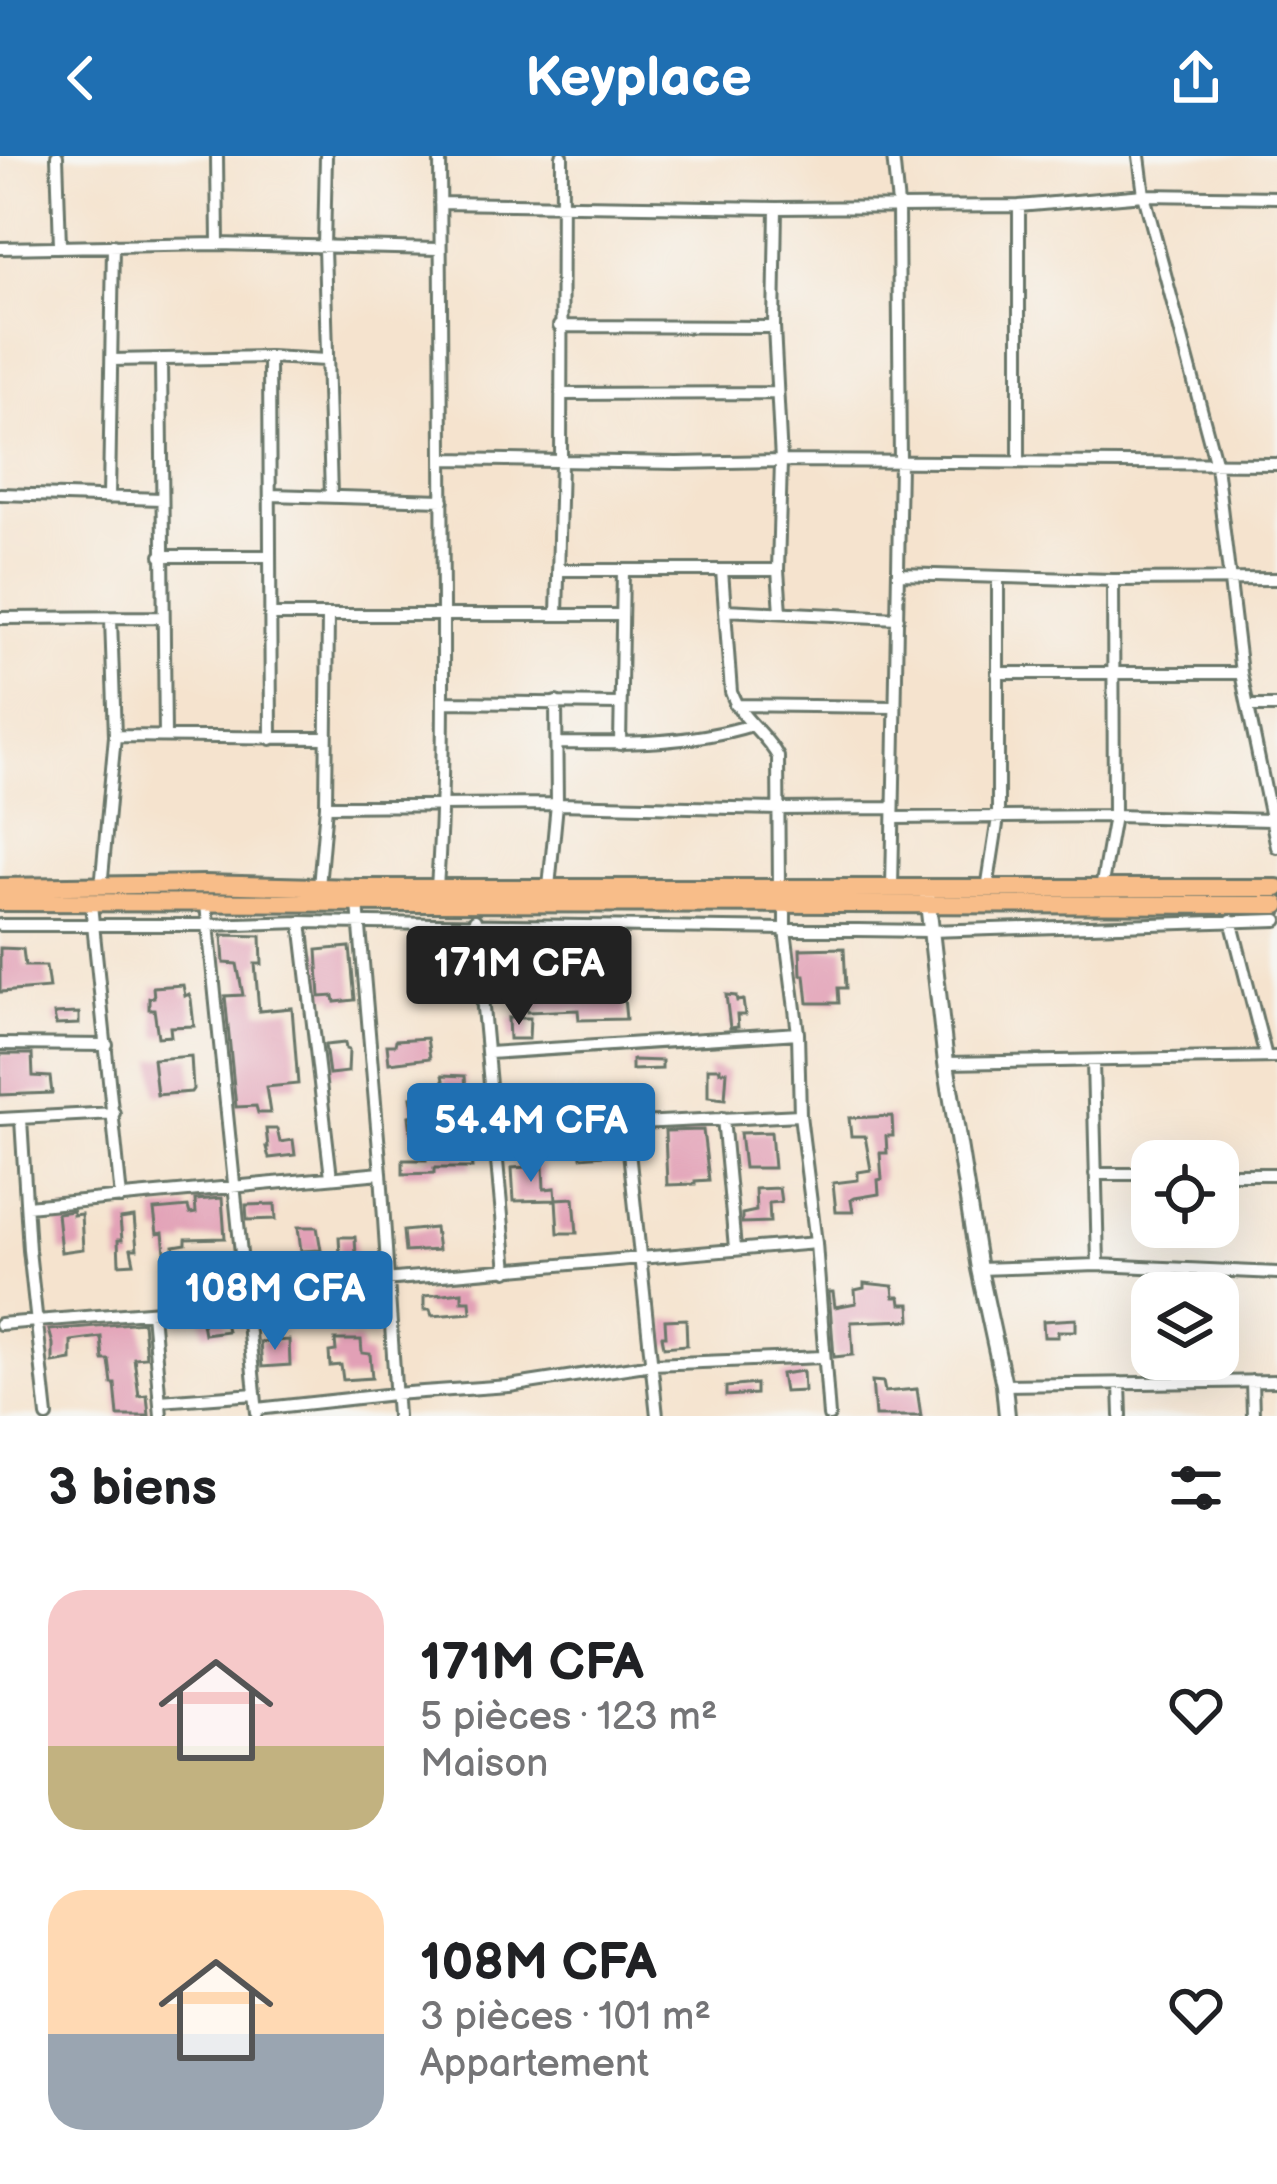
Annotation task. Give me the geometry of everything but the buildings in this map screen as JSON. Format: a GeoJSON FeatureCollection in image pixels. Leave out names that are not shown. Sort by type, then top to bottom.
{"type":"FeatureCollection","features":[{"type":"Feature","properties":{"kind":"main road"},"geometry":{"type":"LineString","coordinates":[[0,902],[204,884],[549,887],[782,897],[1277,905]]}},
{"type":"Feature","properties":{"kind":"main road"},"geometry":{"type":"LineString","coordinates":[[0,887],[358,913],[475,914],[892,888],[927,898],[987,889],[1277,888]]}},
{"type":"Feature","properties":{"kind":"street"},"geometry":{"type":"LineString","coordinates":[[57,156],[60,245]]}},
{"type":"Feature","properties":{"kind":"street"},"geometry":{"type":"LineString","coordinates":[[218,156],[218,244]]}},
{"type":"Feature","properties":{"kind":"street"},"geometry":{"type":"LineString","coordinates":[[326,156],[332,496]]}},
{"type":"Feature","properties":{"kind":"street"},"geometry":{"type":"LineString","coordinates":[[437,887],[443,806],[440,156]]}},
{"type":"Feature","properties":{"kind":"street"},"geometry":{"type":"LineString","coordinates":[[557,614],[562,156]]}},
{"type":"Feature","properties":{"kind":"street"},"geometry":{"type":"LineString","coordinates":[[892,888],[900,463],[898,206],[893,156]]}},
{"type":"Feature","properties":{"kind":"street"},"geometry":{"type":"LineString","coordinates":[[1139,156],[1144,195],[1216,465],[1241,673],[1272,795],[1277,848]]}},
{"type":"Feature","properties":{"kind":"street"},"geometry":{"type":"LineString","coordinates":[[440,203],[776,208],[1019,206],[1144,195],[1277,197]]}},
{"type":"Feature","properties":{"kind":"street"},"geometry":{"type":"LineString","coordinates":[[1019,206],[1019,461]]}},
{"type":"Feature","properties":{"kind":"street"},"geometry":{"type":"LineString","coordinates":[[776,208],[781,612]]}},
{"type":"Feature","properties":{"kind":"street"},"geometry":{"type":"LineString","coordinates":[[0,248],[218,244],[438,249]]}},
{"type":"Feature","properties":{"kind":"street"},"geometry":{"type":"LineString","coordinates":[[109,498],[113,245]]}},
{"type":"Feature","properties":{"kind":"street"},"geometry":{"type":"LineString","coordinates":[[560,326],[774,327]]}},
{"type":"Feature","properties":{"kind":"street"},"geometry":{"type":"LineString","coordinates":[[268,357],[271,740]]}},
{"type":"Feature","properties":{"kind":"street"},"geometry":{"type":"LineString","coordinates":[[112,360],[326,360]]}},
{"type":"Feature","properties":{"kind":"street"},"geometry":{"type":"LineString","coordinates":[[161,360],[165,736]]}},
{"type":"Feature","properties":{"kind":"street"},"geometry":{"type":"LineString","coordinates":[[561,394],[778,393]]}},
{"type":"Feature","properties":{"kind":"street"},"geometry":{"type":"LineString","coordinates":[[444,459],[1277,464]]}},
{"type":"Feature","properties":{"kind":"street"},"geometry":{"type":"LineString","coordinates":[[0,494],[162,499]]}},
{"type":"Feature","properties":{"kind":"street"},"geometry":{"type":"LineString","coordinates":[[270,495],[443,500]]}},
{"type":"Feature","properties":{"kind":"street"},"geometry":{"type":"LineString","coordinates":[[161,556],[269,556]]}},
{"type":"Feature","properties":{"kind":"street"},"geometry":{"type":"LineString","coordinates":[[558,570],[778,570]]}},
{"type":"Feature","properties":{"kind":"street"},"geometry":{"type":"LineString","coordinates":[[620,744],[622,570]]}},
{"type":"Feature","properties":{"kind":"street"},"geometry":{"type":"LineString","coordinates":[[722,570],[730,692],[778,757],[782,897],[830,1416]]}},
{"type":"Feature","properties":{"kind":"street"},"geometry":{"type":"LineString","coordinates":[[898,574],[1277,579]]}},
{"type":"Feature","properties":{"kind":"street"},"geometry":{"type":"LineString","coordinates":[[987,889],[998,818],[998,577]]}},
{"type":"Feature","properties":{"kind":"street"},"geometry":{"type":"LineString","coordinates":[[1101,889],[1114,816],[1113,580]]}},
{"type":"Feature","properties":{"kind":"street"},"geometry":{"type":"LineString","coordinates":[[725,610],[898,618]]}},
{"type":"Feature","properties":{"kind":"street"},"geometry":{"type":"LineString","coordinates":[[272,615],[620,615]]}},
{"type":"Feature","properties":{"kind":"street"},"geometry":{"type":"LineString","coordinates":[[319,887],[326,806],[328,615]]}},
{"type":"Feature","properties":{"kind":"street"},"geometry":{"type":"LineString","coordinates":[[0,618],[162,617]]}},
{"type":"Feature","properties":{"kind":"street"},"geometry":{"type":"LineString","coordinates":[[111,619],[115,736],[92,924],[121,1198]]}},
{"type":"Feature","properties":{"kind":"street"},"geometry":{"type":"LineString","coordinates":[[997,673],[1241,673]]}},
{"type":"Feature","properties":{"kind":"street"},"geometry":{"type":"LineString","coordinates":[[443,702],[620,704]]}},
{"type":"Feature","properties":{"kind":"street"},"geometry":{"type":"LineString","coordinates":[[549,887],[557,804],[556,702]]}},
{"type":"Feature","properties":{"kind":"street"},"geometry":{"type":"LineString","coordinates":[[735,704],[896,706]]}},
{"type":"Feature","properties":{"kind":"street"},"geometry":{"type":"LineString","coordinates":[[1248,706],[1277,706]]}},
{"type":"Feature","properties":{"kind":"street"},"geometry":{"type":"LineString","coordinates":[[558,743],[620,744],[725,733],[752,724]]}},
{"type":"Feature","properties":{"kind":"street"},"geometry":{"type":"LineString","coordinates":[[115,736],[326,739]]}},
{"type":"Feature","properties":{"kind":"street"},"geometry":{"type":"LineString","coordinates":[[326,806],[557,804],[998,818],[1271,820]]}},
{"type":"Feature","properties":{"kind":"street"},"geometry":{"type":"LineString","coordinates":[[927,898],[946,1064],[1007,1416]]}},
{"type":"Feature","properties":{"kind":"street"},"geometry":{"type":"LineString","coordinates":[[206,904],[257,1413],[394,1394],[509,1386],[652,1364],[823,1358]]}},
{"type":"Feature","properties":{"kind":"street"},"geometry":{"type":"LineString","coordinates":[[0,925],[301,922],[358,913],[397,1416]]}},
{"type":"Feature","properties":{"kind":"street"},"geometry":{"type":"LineString","coordinates":[[507,1271],[475,914],[785,930],[929,931],[1277,920]]}},
{"type":"Feature","properties":{"kind":"street"},"geometry":{"type":"LineString","coordinates":[[946,1064],[1272,1057],[1231,920]]}},
{"type":"Feature","properties":{"kind":"street"},"geometry":{"type":"LineString","coordinates":[[301,922],[331,1177]]}},
{"type":"Feature","properties":{"kind":"street"},"geometry":{"type":"LineString","coordinates":[[489,1053],[798,1033]]}},
{"type":"Feature","properties":{"kind":"street"},"geometry":{"type":"LineString","coordinates":[[0,1044],[107,1046]]}},
{"type":"Feature","properties":{"kind":"street"},"geometry":{"type":"LineString","coordinates":[[1094,1062],[1098,1265]]}},
{"type":"Feature","properties":{"kind":"street"},"geometry":{"type":"LineString","coordinates":[[0,1120],[114,1113]]}},
{"type":"Feature","properties":{"kind":"street"},"geometry":{"type":"LineString","coordinates":[[496,1130],[800,1115]]}},
{"type":"Feature","properties":{"kind":"street"},"geometry":{"type":"LineString","coordinates":[[723,1118],[735,1249]]}},
{"type":"Feature","properties":{"kind":"street"},"geometry":{"type":"LineString","coordinates":[[21,1119],[47,1416]]}},
{"type":"Feature","properties":{"kind":"street"},"geometry":{"type":"LineString","coordinates":[[626,1123],[657,1416]]}},
{"type":"Feature","properties":{"kind":"street"},"geometry":{"type":"LineString","coordinates":[[27,1207],[381,1173]]}},
{"type":"Feature","properties":{"kind":"street"},"geometry":{"type":"LineString","coordinates":[[1095,1174],[1131,1174]]}},
{"type":"Feature","properties":{"kind":"street"},"geometry":{"type":"LineString","coordinates":[[1239,1174],[1277,1174]]}},
{"type":"Feature","properties":{"kind":"street"},"geometry":{"type":"LineString","coordinates":[[0,1324],[152,1312],[387,1281],[816,1243]]}},
{"type":"Feature","properties":{"kind":"street"},"geometry":{"type":"LineString","coordinates":[[979,1269],[1098,1265],[1277,1273]]}},
{"type":"Feature","properties":{"kind":"street"},"geometry":{"type":"LineString","coordinates":[[152,1312],[161,1416]]}},
{"type":"Feature","properties":{"kind":"street"},"geometry":{"type":"LineString","coordinates":[[1252,1381],[1253,1416]]}},
{"type":"Feature","properties":{"kind":"street"},"geometry":{"type":"LineString","coordinates":[[1004,1385],[1277,1381]]}},
{"type":"Feature","properties":{"kind":"street"},"geometry":{"type":"LineString","coordinates":[[1120,1383],[1121,1416]]}},
{"type":"Feature","properties":{"kind":"street"},"geometry":{"type":"LineString","coordinates":[[160,1401],[255,1394]]}}]}
